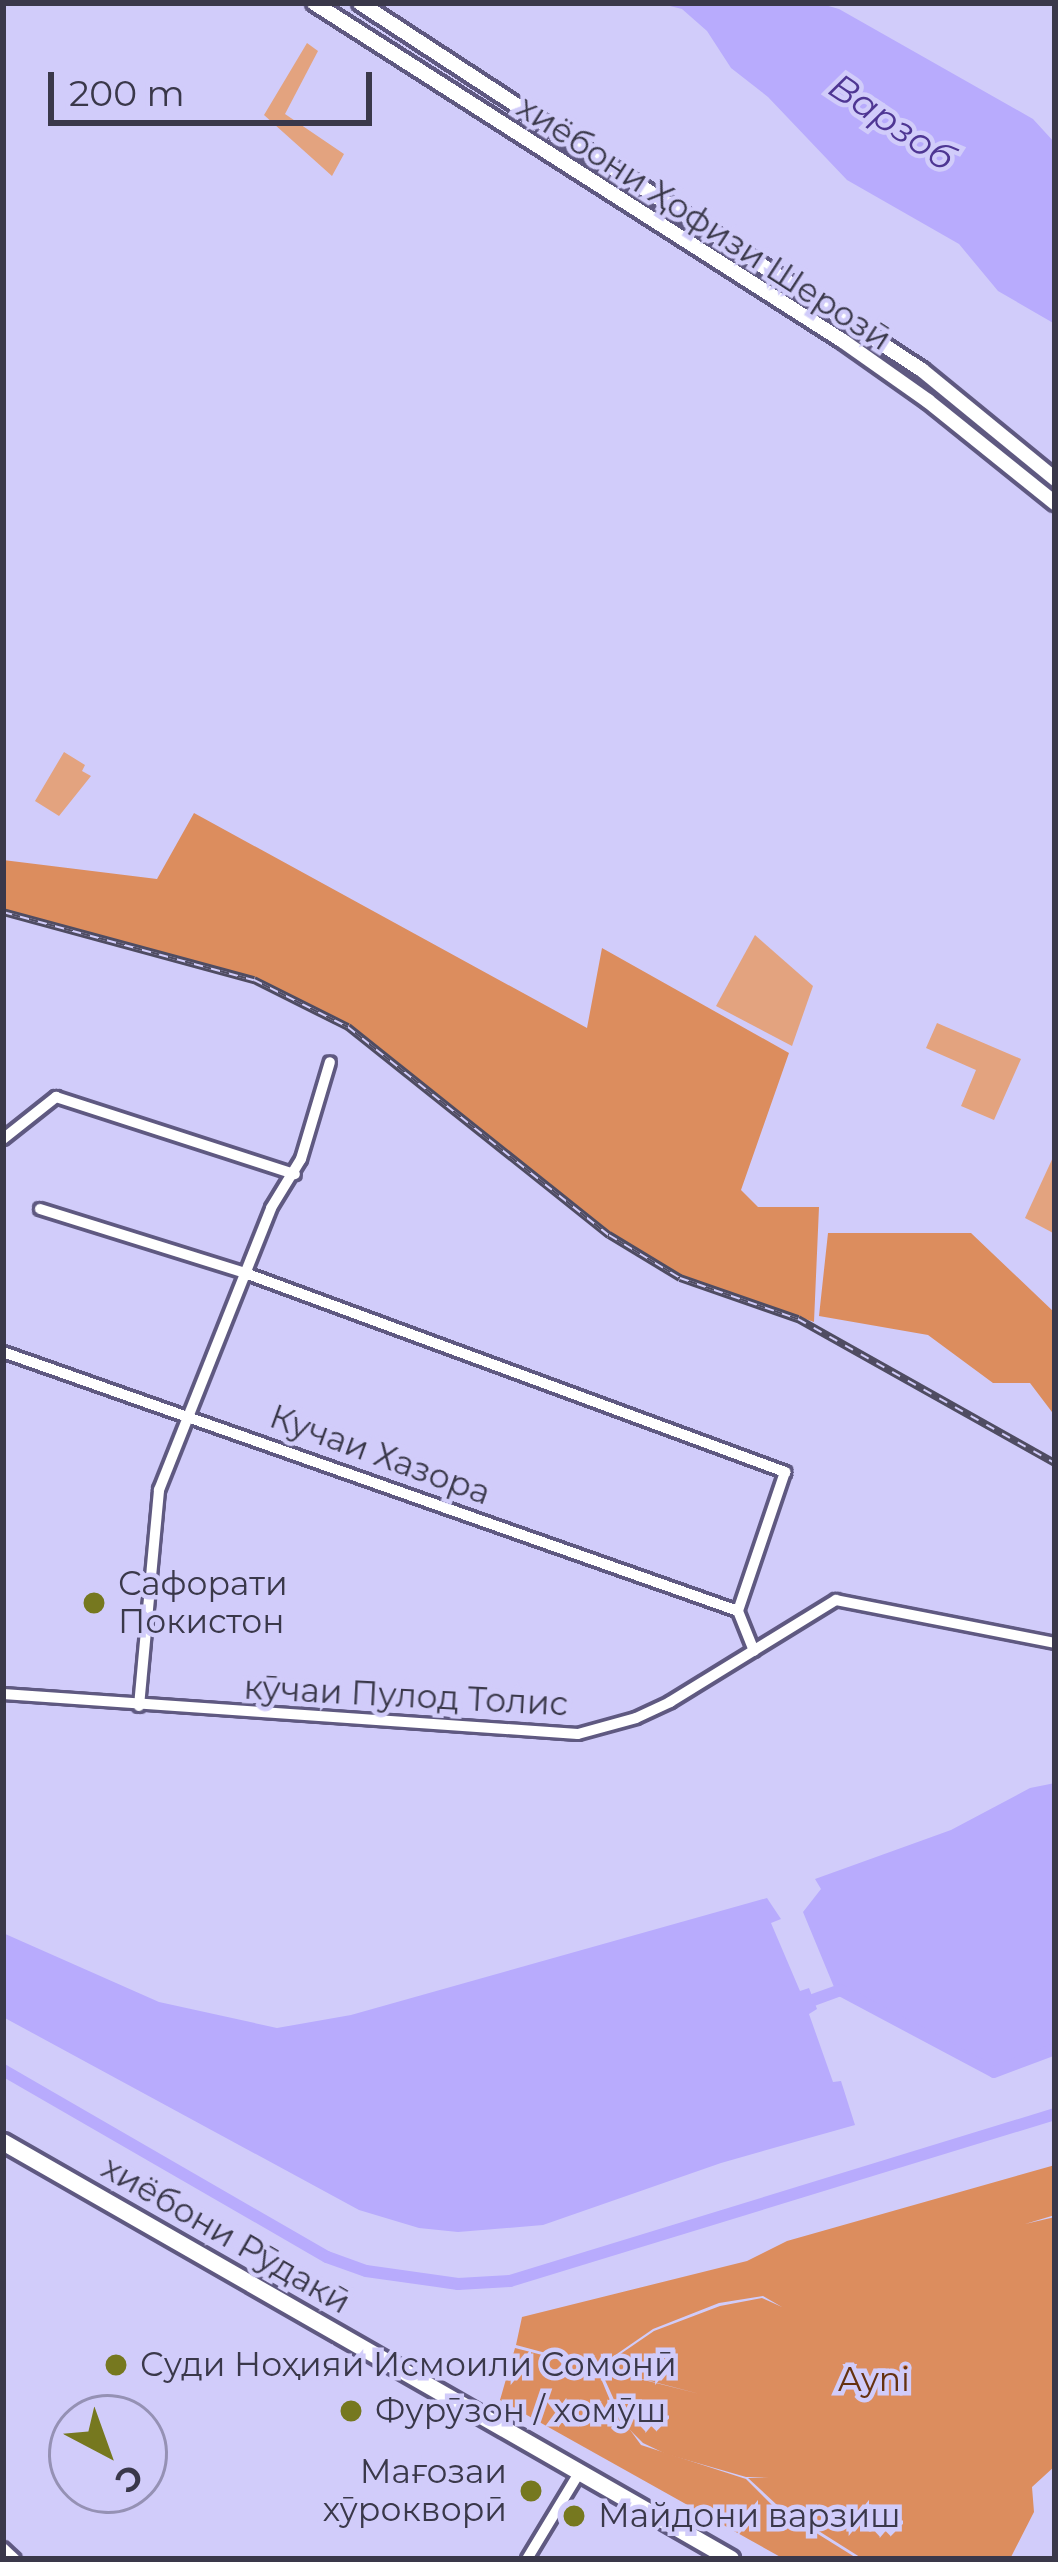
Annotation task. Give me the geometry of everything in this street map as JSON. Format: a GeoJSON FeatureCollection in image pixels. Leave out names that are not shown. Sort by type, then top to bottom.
{"type":"FeatureCollection","features":[{"type":"Feature","properties":{"kind":"highway","name":"хиёбони Рӯдакӣ"},"geometry":{"type":"LineString","coordinates":[[3,2142],[731,2559]]}},
{"type":"Feature","properties":{"kind":"main road","name":"хиёбони Ҳофизи Шерозӣ"},"geometry":{"type":"LineString","coordinates":[[314,3],[843,341],[928,400],[1055,503]]}},
{"type":"Feature","properties":{"kind":"main road","name":"хиёбони Ҳофизи Шерозӣ"},"geometry":{"type":"LineString","coordinates":[[360,3],[922,370],[1055,479]]}},
{"type":"Feature","properties":{"kind":"street"},"geometry":{"type":"LineString","coordinates":[[140,1706],[159,1490],[271,1208],[295,1174],[330,1061]]}},
{"type":"Feature","properties":{"kind":"street"},"geometry":{"type":"LineString","coordinates":[[3,1138],[56,1097],[295,1174]]}},
{"type":"Feature","properties":{"kind":"street"},"geometry":{"type":"LineString","coordinates":[[40,1209],[245,1273],[785,1472],[738,1611],[754,1651]]}},
{"type":"Feature","properties":{"kind":"street","name":"Кучаи Хазора"},"geometry":{"type":"LineString","coordinates":[[3,1352],[738,1611]]}},
{"type":"Feature","properties":{"kind":"street","name":"кӯчаи Пулод Толис"},"geometry":{"type":"LineString","coordinates":[[3,1694],[578,1734],[670,1702],[836,1600],[851,1598],[1055,1643]]}},
{"type":"Feature","properties":{"kind":"street"},"geometry":{"type":"LineString","coordinates":[[527,2559],[579,2473]]}},
{"type":"Feature","properties":{"kind":"street"},"geometry":{"type":"LineString","coordinates":[[3,2548],[15,2559]]}},
{"type":"Feature","properties":{"kind":"shaded area"},"geometry":{"type":"Polygon","coordinates":[[[307,43],[318,51],[285,114],[344,154],[332,176],[264,115],[307,43]]]}},
{"type":"Feature","properties":{"kind":"shaded area"},"geometry":{"type":"Polygon","coordinates":[[[64,752],[85,765],[82,771],[91,776],[59,816],[35,801],[64,752]]]}},
{"type":"Feature","properties":{"kind":"shaded area"},"geometry":{"type":"Polygon","coordinates":[[[755,935],[813,986],[792,1046],[716,1006],[755,935]]]}},
{"type":"Feature","properties":{"kind":"shaded area"},"geometry":{"type":"Polygon","coordinates":[[[937,1023],[1021,1059],[994,1120],[961,1106],[976,1070],[926,1048],[937,1023]]]}},
{"type":"Feature","properties":{"kind":"shaded area"},"geometry":{"type":"Polygon","coordinates":[[[1055,1153],[1055,1234],[1025,1218],[1055,1153]]]}},
{"type":"Feature","properties":{"kind":"green space"},"geometry":{"type":"Polygon","coordinates":[[[194,813],[587,1028],[602,948],[789,1053],[741,1190],[758,1207],[819,1207],[814,1322],[680,1275],[610,1232],[348,1024],[254,977],[3,909],[3,860],[157,879],[194,813]]]}},
{"type":"Feature","properties":{"kind":"green space"},"geometry":{"type":"Polygon","coordinates":[[[828,1233],[971,1233],[1055,1313],[1055,1416],[1030,1383],[993,1383],[928,1335],[819,1316],[828,1233]]]}},
{"type":"Feature","properties":{"kind":"green space","name":"Ayni"},"geometry":{"type":"Polygon","coordinates":[[[1055,2165],[1055,2215],[1025,2224],[1055,2217],[1055,2466],[1032,2487],[1034,2512],[1010,2559],[863,2559],[776,2504],[748,2478],[769,2477],[746,2477],[666,2454],[643,2443],[626,2426],[600,2369],[700,2394],[600,2368],[654,2331],[720,2306],[762,2298],[782,2307],[763,2296],[719,2303],[653,2329],[598,2367],[516,2345],[522,2317],[747,2261],[787,2241],[1055,2165]]]}},
{"type":"Feature","properties":{"kind":"green space"},"geometry":{"type":"Polygon","coordinates":[[[515,2348],[597,2369],[612,2405],[641,2445],[746,2479],[773,2506],[858,2559],[784,2559],[500,2400],[515,2348]]]}},
{"type":"Feature","properties":{"kind":"water","name":"Варзоб"},"geometry":{"type":"Polygon","coordinates":[[[658,3],[818,3],[839,9],[1033,119],[1055,143],[1055,324],[998,291],[959,244],[847,180],[768,97],[731,68],[707,31],[682,9],[658,3]]]}},
{"type":"Feature","properties":{"kind":"water"},"geometry":{"type":"Polygon","coordinates":[[[1055,1783],[1055,2046],[994,2068],[834,1987],[803,1912],[821,1889],[815,1879],[951,1830],[1030,1788],[1055,1783]]]}},
{"type":"Feature","properties":{"kind":"water"},"geometry":{"type":"Polygon","coordinates":[[[767,1898],[781,1919],[771,1923],[800,1991],[809,1988],[817,2009],[809,2014],[833,2082],[841,2081],[855,2125],[721,2163],[543,2225],[458,2232],[419,2228],[359,2210],[3,2017],[3,1933],[159,2002],[277,2028],[351,2015],[767,1898]]]}},
{"type":"Feature","properties":{"kind":"waterway"},"geometry":{"type":"LineString","coordinates":[[813,2000],[840,1990],[994,2072],[1055,2049]]}},
{"type":"Feature","properties":{"kind":"waterway"},"geometry":{"type":"LineString","coordinates":[[3,2070],[327,2257],[366,2271],[458,2284],[510,2281],[1055,2114]]}},
{"type":"Feature","properties":{"kind":"railway"},"geometry":{"type":"LineString","coordinates":[[3,912],[254,980],[348,1027],[609,1235],[680,1278],[798,1319],[1055,1463]]}},
{"type":"Feature","properties":{"kind":"place","name":"Сафорати Покистон"},"geometry":{"type":"Point","coordinates":[94,1603]}},
{"type":"Feature","properties":{"kind":"place","name":"Суди Ноҳияи Исмоили Сомонӣ"},"geometry":{"type":"Point","coordinates":[116,2365]}},
{"type":"Feature","properties":{"kind":"place","name":"Фурӯзон / хомӯш"},"geometry":{"type":"Point","coordinates":[351,2411]}},
{"type":"Feature","properties":{"kind":"place","name":"Мағозаи хӯрокворӣ"},"geometry":{"type":"Point","coordinates":[531,2491]}},
{"type":"Feature","properties":{"kind":"place","name":"Майдони варзиш"},"geometry":{"type":"Point","coordinates":[574,2516]}}]}
